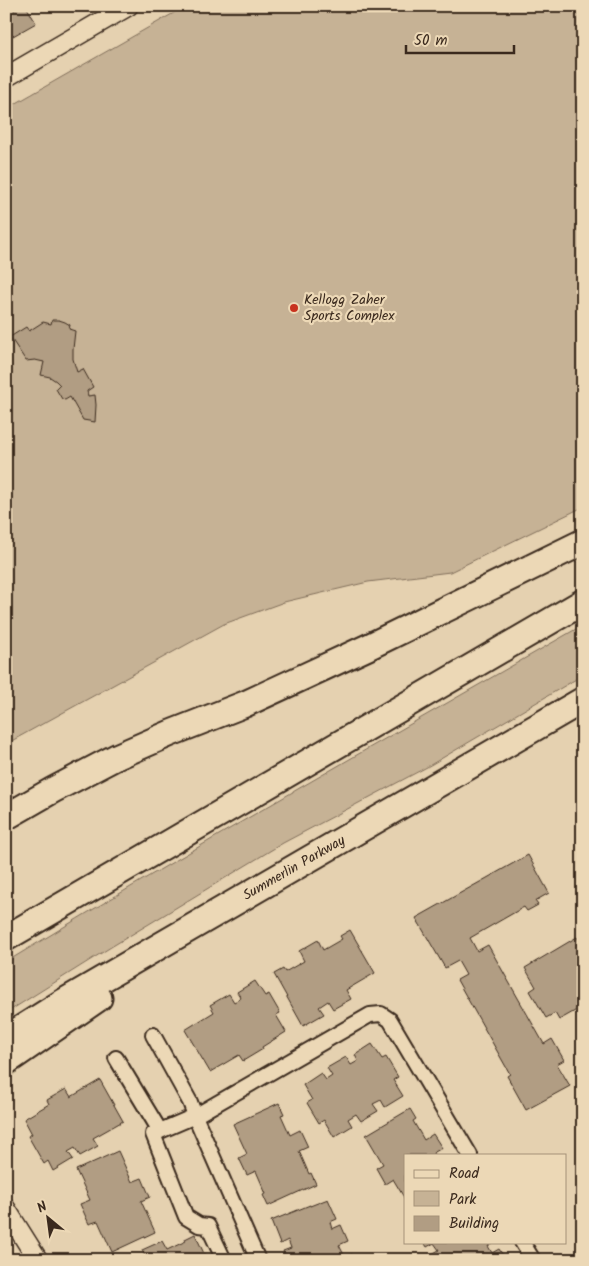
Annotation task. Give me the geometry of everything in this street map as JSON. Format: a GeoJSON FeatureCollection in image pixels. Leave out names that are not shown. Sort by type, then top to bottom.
{"type":"FeatureCollection","features":[{"type":"Feature","properties":{"kind":"highway"},"geometry":{"type":"LineString","coordinates":[[6,817],[116,757],[254,700],[368,647],[583,542]]}},
{"type":"Feature","properties":{"kind":"highway"},"geometry":{"type":"LineString","coordinates":[[6,938],[583,602]]}},
{"type":"Feature","properties":{"kind":"highway","name":"Summerlin Parkway"},"geometry":{"type":"LineString","coordinates":[[6,1038],[63,1002],[583,700]]}},
{"type":"Feature","properties":{"kind":"highway"},"geometry":{"type":"LineString","coordinates":[[6,1062],[251,892]]}},
{"type":"Feature","properties":{"kind":"main road"},"geometry":{"type":"LineString","coordinates":[[6,77],[128,6]]}},
{"type":"Feature","properties":{"kind":"main road"},"geometry":{"type":"LineString","coordinates":[[6,1208],[38,1260]]}},
{"type":"Feature","properties":{"kind":"street"},"geometry":{"type":"LineString","coordinates":[[224,1260],[208,1226],[199,1225],[186,1218],[153,1134],[195,1116],[370,1015],[380,1014],[390,1020],[469,1154]]}},
{"type":"Feature","properties":{"kind":"street"},"geometry":{"type":"LineString","coordinates":[[152,1035],[190,1102],[258,1260]]}},
{"type":"Feature","properties":{"kind":"street"},"geometry":{"type":"LineString","coordinates":[[116,1058],[160,1131]]}},
{"type":"Feature","properties":{"kind":"street"},"geometry":{"type":"LineString","coordinates":[[523,1244],[533,1260]]}},
{"type":"Feature","properties":{"kind":"green space","name":"Kellogg Zaher Sports Complex"},"geometry":{"type":"Polygon","coordinates":[[[186,6],[583,6],[583,507],[450,572],[368,582],[284,602],[224,624],[6,744],[6,109],[186,6]]]}},
{"type":"Feature","properties":{"kind":"green space"},"geometry":{"type":"Polygon","coordinates":[[[583,625],[583,675],[427,767],[283,843],[6,1013],[6,962],[221,834],[583,625]]]}},
{"type":"Feature","properties":{"kind":"building"},"geometry":{"type":"Polygon","coordinates":[[[21,6],[26,6],[36,23],[13,36],[9,31],[6,32],[6,15],[21,6]]]}},
{"type":"Feature","properties":{"kind":"building"},"geometry":{"type":"Polygon","coordinates":[[[52,320],[65,322],[70,325],[69,329],[75,331],[73,359],[77,372],[83,369],[93,387],[87,391],[88,396],[95,395],[95,422],[83,420],[70,397],[65,400],[62,399],[56,389],[60,385],[50,377],[41,375],[44,362],[26,361],[10,337],[26,327],[29,331],[43,322],[51,324],[52,320]]]}},
{"type":"Feature","properties":{"kind":"building"},"geometry":{"type":"Polygon","coordinates":[[[528,855],[549,893],[535,901],[538,905],[527,911],[524,907],[470,938],[477,951],[488,945],[544,1044],[552,1039],[564,1060],[557,1064],[570,1086],[526,1110],[507,1076],[510,1074],[457,980],[466,975],[458,961],[445,968],[416,918],[528,855]]]}},
{"type":"Feature","properties":{"kind":"building"},"geometry":{"type":"Polygon","coordinates":[[[350,930],[375,973],[346,990],[351,999],[333,1009],[328,1001],[319,1007],[324,1014],[303,1026],[274,974],[283,969],[285,972],[304,961],[299,951],[318,940],[323,950],[342,939],[340,936],[350,930]]]}},
{"type":"Feature","properties":{"kind":"building"},"geometry":{"type":"Polygon","coordinates":[[[577,937],[583,947],[583,996],[577,999],[582,1007],[559,1020],[555,1013],[546,1018],[530,991],[536,987],[525,968],[577,937]]]}},
{"type":"Feature","properties":{"kind":"building"},"geometry":{"type":"Polygon","coordinates":[[[255,981],[265,996],[269,994],[280,1013],[276,1015],[286,1032],[243,1061],[239,1055],[210,1072],[185,1030],[214,1012],[210,1005],[229,994],[234,1002],[241,998],[237,992],[255,981]]]}},
{"type":"Feature","properties":{"kind":"building"},"geometry":{"type":"Polygon","coordinates":[[[372,1044],[382,1059],[386,1057],[398,1077],[393,1080],[403,1096],[385,1107],[381,1100],[373,1104],[378,1111],[361,1121],[356,1114],[348,1119],[352,1126],[334,1137],[324,1120],[319,1123],[307,1103],[312,1100],[303,1085],[321,1073],[326,1080],[332,1076],[327,1068],[346,1057],[351,1065],[358,1061],[355,1055],[372,1044]]]}},
{"type":"Feature","properties":{"kind":"building"},"geometry":{"type":"Polygon","coordinates":[[[100,1080],[123,1121],[93,1138],[98,1146],[80,1156],[75,1148],[68,1152],[73,1159],[53,1171],[48,1161],[44,1164],[28,1136],[32,1134],[24,1119],[49,1104],[47,1100],[66,1089],[71,1097],[100,1080]]]}},
{"type":"Feature","properties":{"kind":"building"},"geometry":{"type":"Polygon","coordinates":[[[279,1103],[284,1114],[281,1115],[290,1135],[300,1130],[308,1147],[299,1151],[309,1174],[311,1173],[316,1184],[268,1206],[263,1195],[266,1194],[256,1171],[247,1175],[239,1158],[247,1154],[233,1124],[279,1103]]]}},
{"type":"Feature","properties":{"kind":"building"},"geometry":{"type":"Polygon","coordinates":[[[410,1109],[416,1119],[413,1121],[424,1140],[433,1134],[442,1148],[434,1154],[404,1154],[404,1197],[393,1179],[385,1184],[376,1168],[383,1164],[366,1135],[410,1109]]]}},
{"type":"Feature","properties":{"kind":"building"},"geometry":{"type":"Polygon","coordinates":[[[118,1151],[132,1182],[142,1178],[150,1197],[141,1201],[155,1232],[112,1252],[98,1221],[89,1224],[80,1204],[90,1200],[76,1170],[118,1151]]]}},
{"type":"Feature","properties":{"kind":"building"},"geometry":{"type":"Polygon","coordinates":[[[328,1199],[337,1219],[330,1222],[332,1229],[341,1225],[348,1241],[339,1245],[345,1257],[352,1254],[355,1260],[287,1260],[283,1251],[291,1248],[288,1240],[280,1244],[271,1221],[328,1199]]]}},
{"type":"Feature","properties":{"kind":"building"},"geometry":{"type":"Polygon","coordinates":[[[195,1234],[207,1260],[143,1260],[146,1258],[142,1250],[162,1241],[167,1250],[186,1241],[185,1239],[195,1234]]]}},
{"type":"Feature","properties":{"kind":"building"},"geometry":{"type":"Polygon","coordinates":[[[435,1244],[491,1244],[488,1246],[492,1253],[499,1249],[506,1260],[433,1260],[430,1255],[439,1250],[435,1244]]]}},
{"type":"Feature","properties":{"kind":"place","name":"Kellogg Zaher Sports Complex"},"geometry":{"type":"Point","coordinates":[294,308]}}]}
